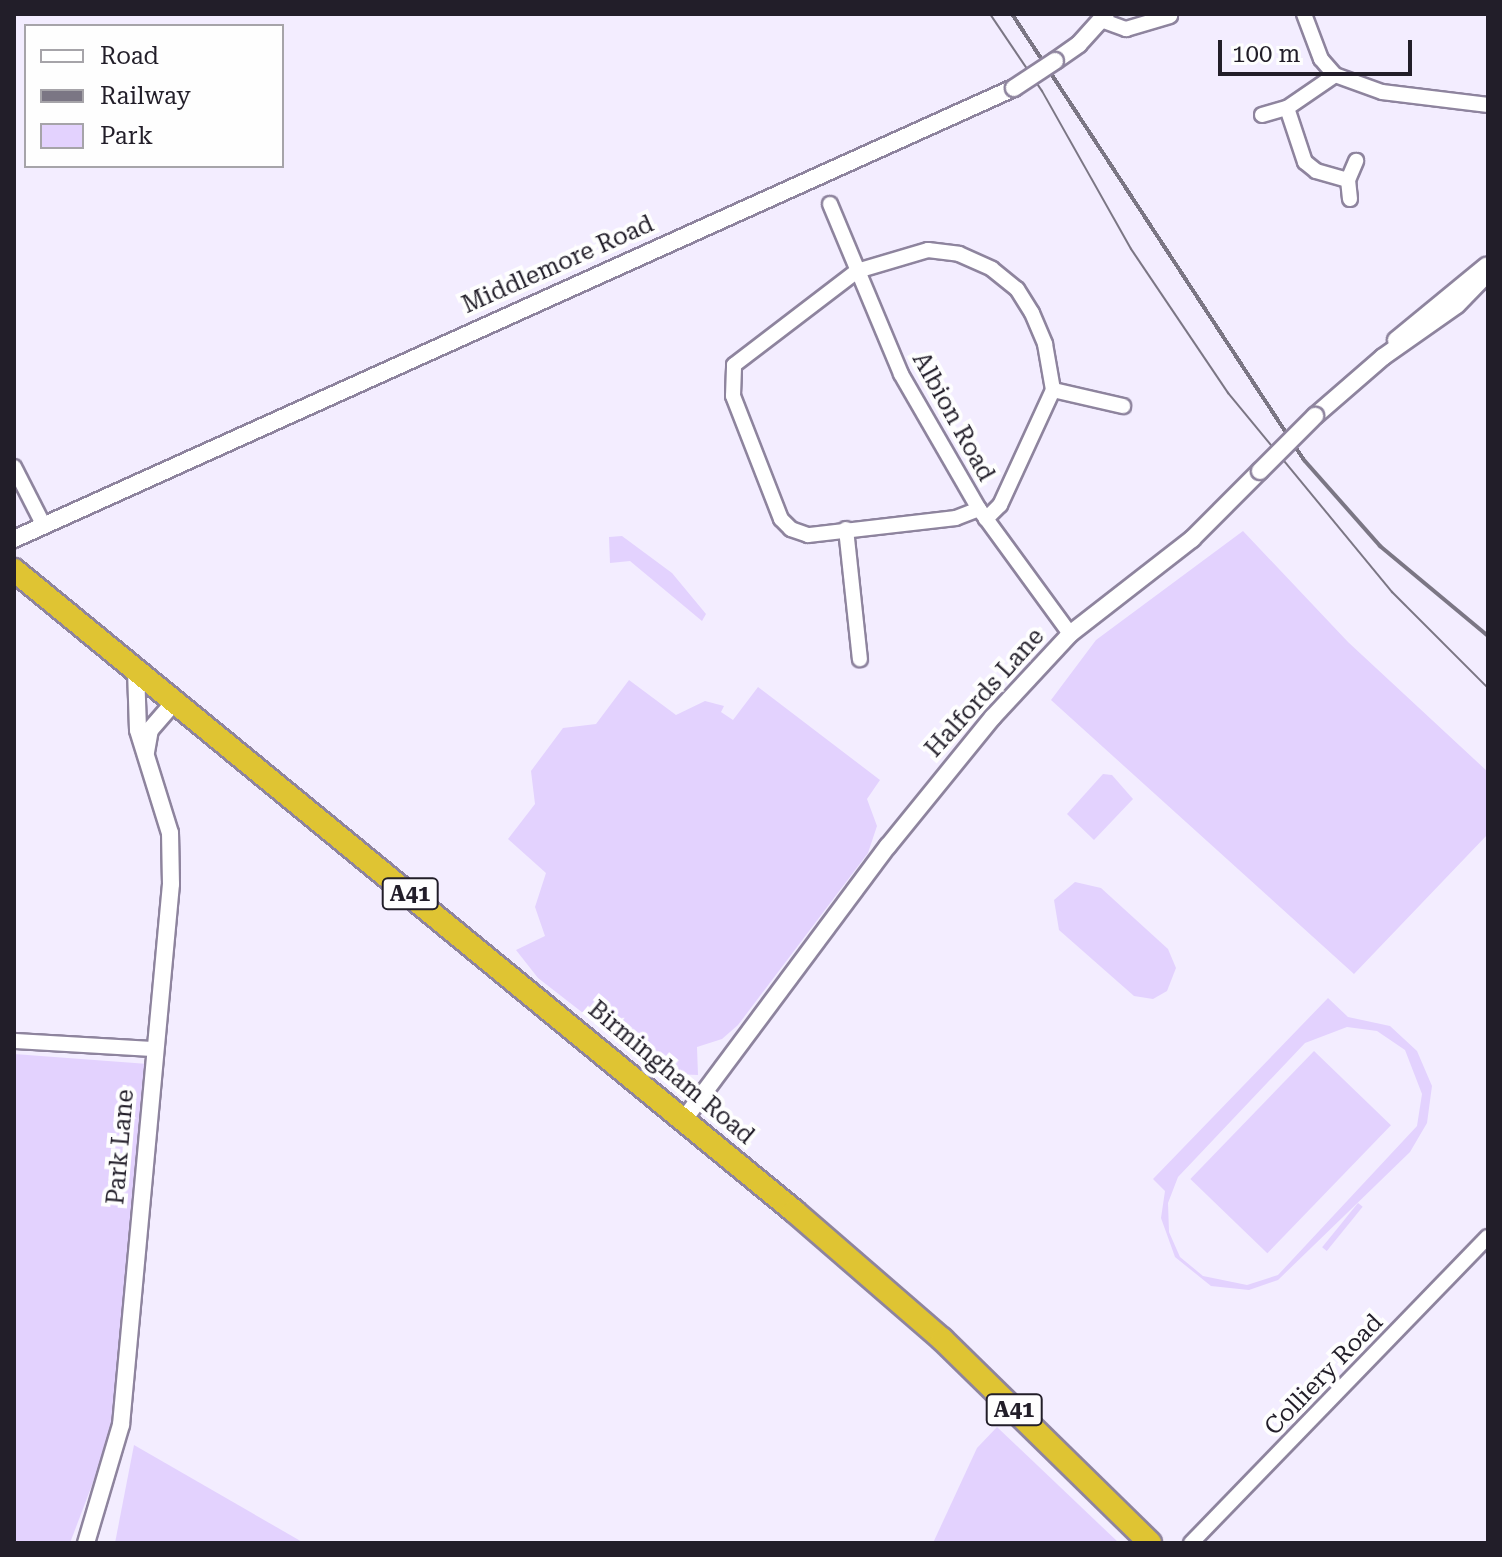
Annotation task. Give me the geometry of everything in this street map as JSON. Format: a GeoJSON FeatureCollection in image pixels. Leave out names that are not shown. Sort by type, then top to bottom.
{"type":"FeatureCollection","features":[{"type":"Feature","properties":{"kind":"highway","name":"A41"},"geometry":{"type":"LineString","coordinates":[[14,570],[136,670]]}},
{"type":"Feature","properties":{"kind":"highway","name":"Birmingham Road"},"geometry":{"type":"LineString","coordinates":[[136,670],[685,1118],[942,1339],[1150,1543]]}},
{"type":"Feature","properties":{"kind":"street"},"geometry":{"type":"LineString","coordinates":[[1304,14],[1310,37],[1335,75],[1382,92],[1488,105]]}},
{"type":"Feature","properties":{"kind":"street"},"geometry":{"type":"LineString","coordinates":[[1104,17],[1126,29],[1170,16]]}},
{"type":"Feature","properties":{"kind":"street","name":"Middlemore Road"},"geometry":{"type":"LineString","coordinates":[[14,539],[1014,88],[1055,61],[1104,17]]}},
{"type":"Feature","properties":{"kind":"street"},"geometry":{"type":"LineString","coordinates":[[1262,115],[1287,108],[1335,75]]}},
{"type":"Feature","properties":{"kind":"street"},"geometry":{"type":"LineString","coordinates":[[1287,108],[1305,162],[1316,171],[1348,180]]}},
{"type":"Feature","properties":{"kind":"street"},"geometry":{"type":"LineString","coordinates":[[1350,199],[1348,180],[1356,161]]}},
{"type":"Feature","properties":{"kind":"street","name":"Albion Road"},"geometry":{"type":"LineString","coordinates":[[830,204],[901,374],[982,514],[1070,634]]}},
{"type":"Feature","properties":{"kind":"street"},"geometry":{"type":"LineString","coordinates":[[928,250],[959,254],[992,269],[1017,289],[1032,313],[1045,344],[1053,390],[1000,505],[982,514],[808,535],[781,519],[733,396],[732,378],[743,355],[857,271],[928,250]]}},
{"type":"Feature","properties":{"kind":"street","name":"Halfords Lane"},"geometry":{"type":"LineString","coordinates":[[1383,357],[1400,335],[1488,265]]}},
{"type":"Feature","properties":{"kind":"street","name":"Halfords Lane"},"geometry":{"type":"LineString","coordinates":[[685,1118],[926,797],[1070,634],[1192,539],[1315,416],[1383,357],[1457,305],[1488,273]]}},
{"type":"Feature","properties":{"kind":"street"},"geometry":{"type":"LineString","coordinates":[[1053,390],[1123,406]]}},
{"type":"Feature","properties":{"kind":"street"},"geometry":{"type":"LineString","coordinates":[[14,467],[43,524]]}},
{"type":"Feature","properties":{"kind":"street"},"geometry":{"type":"LineString","coordinates":[[846,529],[860,659]]}},
{"type":"Feature","properties":{"kind":"street","name":"Park Lane"},"geometry":{"type":"LineString","coordinates":[[86,1543],[121,1425],[170,846],[135,709],[136,670]]}},
{"type":"Feature","properties":{"kind":"street"},"geometry":{"type":"LineString","coordinates":[[145,754],[150,730],[174,702]]}},
{"type":"Feature","properties":{"kind":"street"},"geometry":{"type":"LineString","coordinates":[[14,1041],[154,1049]]}},
{"type":"Feature","properties":{"kind":"street","name":"Colliery Road"},"geometry":{"type":"LineString","coordinates":[[1191,1543],[1488,1237]]}},
{"type":"Feature","properties":{"kind":"green space"},"geometry":{"type":"Polygon","coordinates":[[[1243,531],[1348,642],[1488,772],[1488,834],[1354,974],[1051,700],[1096,640],[1243,531]]]}},
{"type":"Feature","properties":{"kind":"green space"},"geometry":{"type":"Polygon","coordinates":[[[622,536],[672,573],[706,614],[702,621],[630,561],[610,563],[609,537],[622,536]]]}},
{"type":"Feature","properties":{"kind":"green space"},"geometry":{"type":"Polygon","coordinates":[[[629,680],[676,715],[705,701],[724,706],[721,712],[733,720],[758,687],[880,780],[867,799],[877,826],[868,853],[738,1025],[722,1039],[697,1047],[698,1075],[675,1074],[646,1062],[538,978],[516,950],[545,936],[535,907],[546,873],[508,839],[535,804],[531,771],[563,728],[596,724],[629,680]]]}},
{"type":"Feature","properties":{"kind":"green space"},"geometry":{"type":"Polygon","coordinates":[[[1103,774],[1112,775],[1133,799],[1094,840],[1067,814],[1103,774]]]}},
{"type":"Feature","properties":{"kind":"green space"},"geometry":{"type":"Polygon","coordinates":[[[1075,882],[1101,888],[1168,949],[1176,968],[1167,991],[1153,999],[1134,996],[1059,930],[1054,900],[1075,882]]]}},
{"type":"Feature","properties":{"kind":"green space"},"geometry":{"type":"Polygon","coordinates":[[[1328,998],[1348,1017],[1390,1026],[1417,1051],[1432,1086],[1427,1123],[1410,1152],[1278,1280],[1249,1290],[1211,1286],[1175,1257],[1161,1218],[1165,1191],[1153,1179],[1328,998]],[[1347,1027],[1305,1043],[1178,1177],[1168,1203],[1169,1232],[1180,1257],[1203,1276],[1247,1285],[1278,1275],[1417,1126],[1422,1094],[1405,1050],[1377,1031],[1347,1027]]]}},
{"type":"Feature","properties":{"kind":"green space"},"geometry":{"type":"Polygon","coordinates":[[[1314,1051],[1391,1125],[1267,1253],[1190,1179],[1314,1051]]]}},
{"type":"Feature","properties":{"kind":"green space"},"geometry":{"type":"Polygon","coordinates":[[[14,1054],[148,1064],[114,1427],[70,1543],[14,1543],[14,1054]]]}},
{"type":"Feature","properties":{"kind":"green space"},"geometry":{"type":"Polygon","coordinates":[[[1358,1203],[1363,1207],[1327,1251],[1322,1247],[1358,1203]]]}},
{"type":"Feature","properties":{"kind":"green space"},"geometry":{"type":"Polygon","coordinates":[[[997,1427],[1119,1543],[933,1543],[977,1448],[997,1427]]]}},
{"type":"Feature","properties":{"kind":"green space"},"geometry":{"type":"Polygon","coordinates":[[[134,1445],[304,1543],[115,1543],[134,1445]]]}},
{"type":"Feature","properties":{"kind":"tram line"},"geometry":{"type":"LineString","coordinates":[[990,14],[1042,91],[1131,249],[1228,393],[1392,592],[1488,688]]}},
{"type":"Feature","properties":{"kind":"railway"},"geometry":{"type":"LineString","coordinates":[[1012,14],[1304,460],[1380,546],[1488,636]]}}]}
